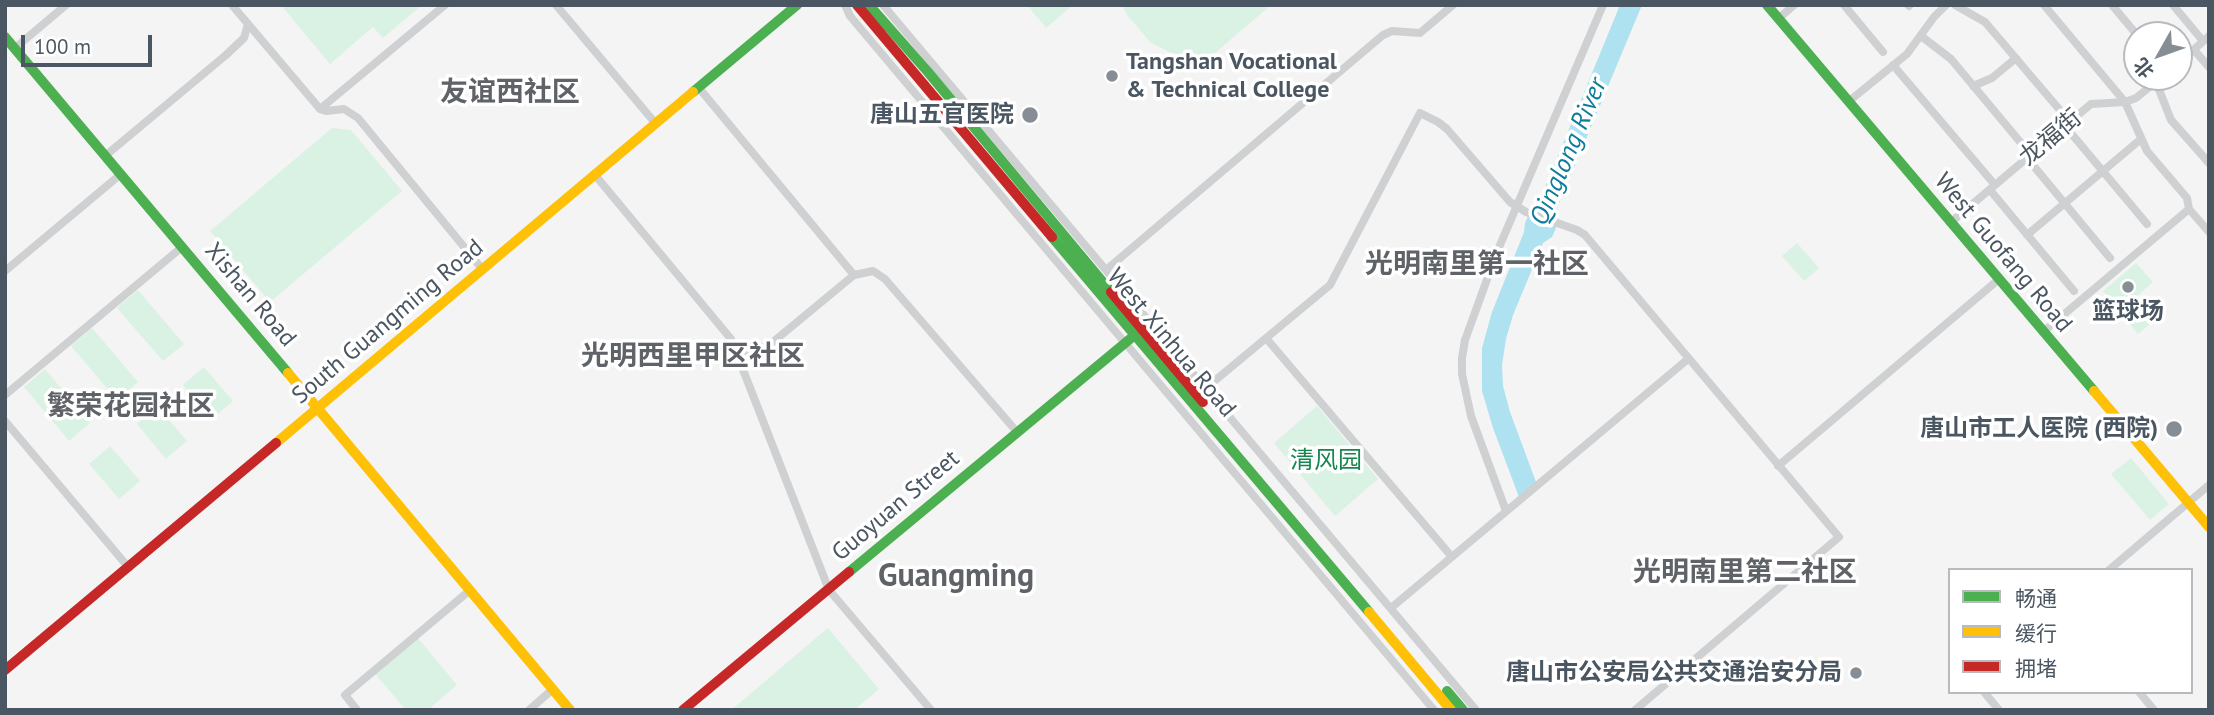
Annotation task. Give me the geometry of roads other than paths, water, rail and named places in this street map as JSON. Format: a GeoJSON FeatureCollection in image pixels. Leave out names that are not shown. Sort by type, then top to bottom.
{"type":"FeatureCollection","features":[{"type":"Feature","properties":{"kind":"main road","name":"South Guangming Road"},"geometry":{"type":"LineString","coordinates":[[5,670],[796,5]]}},
{"type":"Feature","properties":{"kind":"main road","name":"West Xinhua Road"},"geometry":{"type":"LineString","coordinates":[[857,5],[1451,710]]}},
{"type":"Feature","properties":{"kind":"main road","name":"West Xinhua Road"},"geometry":{"type":"LineString","coordinates":[[869,5],[1463,710]]}},
{"type":"Feature","properties":{"kind":"main road","name":"West Guofang Road"},"geometry":{"type":"LineString","coordinates":[[1767,5],[2209,527]]}},
{"type":"Feature","properties":{"kind":"main road","name":"Xishan Road"},"geometry":{"type":"LineString","coordinates":[[5,37],[570,710]]}},
{"type":"Feature","properties":{"kind":"main road","name":"Guoyuan Street"},"geometry":{"type":"LineString","coordinates":[[683,710],[1136,334]]}},
{"type":"Feature","properties":{"kind":"street"},"geometry":{"type":"LineString","coordinates":[[15,48],[66,5]]}},
{"type":"Feature","properties":{"kind":"street"},"geometry":{"type":"LineString","coordinates":[[232,5],[320,109],[344,109],[358,118],[483,270]]}},
{"type":"Feature","properties":{"kind":"street"},"geometry":{"type":"LineString","coordinates":[[320,109],[445,5]]}},
{"type":"Feature","properties":{"kind":"street"},"geometry":{"type":"LineString","coordinates":[[556,5],[656,124]]}},
{"type":"Feature","properties":{"kind":"street","name":"West Xinhua Road"},"geometry":{"type":"LineString","coordinates":[[845,5],[850,16],[1434,710]]}},
{"type":"Feature","properties":{"kind":"street","name":"West Xinhua Road"},"geometry":{"type":"LineString","coordinates":[[883,5],[1476,710]]}},
{"type":"Feature","properties":{"kind":"street"},"geometry":{"type":"LineString","coordinates":[[1106,270],[1383,35],[1392,31],[1420,33],[1453,5]]}},
{"type":"Feature","properties":{"kind":"street"},"geometry":{"type":"LineString","coordinates":[[1510,508],[1471,416],[1462,374],[1465,341],[1497,252],[1522,209],[1603,5]]}},
{"type":"Feature","properties":{"kind":"street"},"geometry":{"type":"LineString","coordinates":[[1779,19],[1794,5]]}},
{"type":"Feature","properties":{"kind":"street"},"geometry":{"type":"LineString","coordinates":[[1844,5],[1883,52]]}},
{"type":"Feature","properties":{"kind":"street"},"geometry":{"type":"LineString","coordinates":[[1848,102],[1907,54],[1946,5]]}},
{"type":"Feature","properties":{"kind":"street"},"geometry":{"type":"LineString","coordinates":[[1955,5],[1985,22],[2147,224]]}},
{"type":"Feature","properties":{"kind":"street"},"geometry":{"type":"LineString","coordinates":[[2043,5],[2125,102],[2147,151],[2187,198],[2189,209],[2209,232]]}},
{"type":"Feature","properties":{"kind":"street"},"geometry":{"type":"LineString","coordinates":[[2112,5],[2125,21]]}},
{"type":"Feature","properties":{"kind":"street"},"geometry":{"type":"LineString","coordinates":[[2173,5],[2206,39],[2194,50],[2209,67]]}},
{"type":"Feature","properties":{"kind":"street"},"geometry":{"type":"LineString","coordinates":[[105,156],[226,55],[244,38],[248,24]]}},
{"type":"Feature","properties":{"kind":"street"},"geometry":{"type":"LineString","coordinates":[[1921,36],[1951,60],[2110,257]]}},
{"type":"Feature","properties":{"kind":"street"},"geometry":{"type":"LineString","coordinates":[[1973,86],[1992,78],[2016,58]]}},
{"type":"Feature","properties":{"kind":"street"},"geometry":{"type":"LineString","coordinates":[[1893,65],[2074,291]]}},
{"type":"Feature","properties":{"kind":"street"},"geometry":{"type":"LineString","coordinates":[[699,88],[854,275]]}},
{"type":"Feature","properties":{"kind":"street","name":"龙福街"},"geometry":{"type":"LineString","coordinates":[[1950,223],[2091,104],[2125,102],[2145,91]]}},
{"type":"Feature","properties":{"kind":"street"},"geometry":{"type":"LineString","coordinates":[[2162,91],[2171,120],[2209,163]]}},
{"type":"Feature","properties":{"kind":"street"},"geometry":{"type":"LineString","coordinates":[[1206,388],[1335,278],[1420,113],[1447,129],[1510,202],[1585,235],[1839,537],[1635,710]]}},
{"type":"Feature","properties":{"kind":"street"},"geometry":{"type":"LineString","coordinates":[[2028,235],[2141,139]]}},
{"type":"Feature","properties":{"kind":"street"},"geometry":{"type":"LineString","coordinates":[[5,271],[121,174]]}},
{"type":"Feature","properties":{"kind":"street"},"geometry":{"type":"LineString","coordinates":[[595,176],[731,339],[829,590],[931,710]]}},
{"type":"Feature","properties":{"kind":"street"},"geometry":{"type":"LineString","coordinates":[[2043,332],[2189,209]]}},
{"type":"Feature","properties":{"kind":"street"},"geometry":{"type":"LineString","coordinates":[[5,395],[182,247]]}},
{"type":"Feature","properties":{"kind":"street"},"geometry":{"type":"LineString","coordinates":[[739,360],[773,342],[854,275],[873,271],[881,274],[1017,432]]}},
{"type":"Feature","properties":{"kind":"street"},"geometry":{"type":"LineString","coordinates":[[1778,466],[1998,279]]}},
{"type":"Feature","properties":{"kind":"street"},"geometry":{"type":"LineString","coordinates":[[1266,338],[1451,557]]}},
{"type":"Feature","properties":{"kind":"street"},"geometry":{"type":"LineString","coordinates":[[1391,608],[1688,359]]}},
{"type":"Feature","properties":{"kind":"street"},"geometry":{"type":"LineString","coordinates":[[5,421],[129,568]]}},
{"type":"Feature","properties":{"kind":"street"},"geometry":{"type":"LineString","coordinates":[[2111,568],[2209,485]]}},
{"type":"Feature","properties":{"kind":"street"},"geometry":{"type":"LineString","coordinates":[[357,710],[345,695],[469,590]]}},
{"type":"Feature","properties":{"kind":"street"},"geometry":{"type":"LineString","coordinates":[[529,710],[553,689]]}},
{"type":"Feature","properties":{"kind":"street"},"geometry":{"type":"LineString","coordinates":[[1986,694],[1999,710]]}},
{"type":"Feature","properties":{"kind":"street"},"geometry":{"type":"LineString","coordinates":[[2141,694],[2154,710]]}},
{"type":"Feature","properties":{"kind":"water","name":"Qinglong River"},"geometry":{"type":"Polygon","coordinates":[[[1620,5],[1642,5],[1556,211],[1559,221],[1552,237],[1543,243],[1506,339],[1502,365],[1503,386],[1536,482],[1519,497],[1482,391],[1482,348],[1492,312],[1524,232],[1525,223],[1531,209],[1539,202],[1620,5]]]}},
{"type":"Feature","properties":{"kind":"place","name":"Tangshan Vocational & Technical College"},"geometry":{"type":"Point","coordinates":[1112,76]}},
{"type":"Feature","properties":{"kind":"place","name":"唐山五官医院"},"geometry":{"type":"Point","coordinates":[1030,115]}},
{"type":"Feature","properties":{"kind":"place","name":"篮球场"},"geometry":{"type":"Point","coordinates":[2128,287]}},
{"type":"Feature","properties":{"kind":"place","name":"唐山市工人医院 (西院)"},"geometry":{"type":"Point","coordinates":[2174,429]}},
{"type":"Feature","properties":{"kind":"place","name":"唐山市公安局公共交通治安分局"},"geometry":{"type":"Point","coordinates":[1856,673]}},
{"type":"Feature","properties":{"kind":"district","name":"友谊西社区"},"geometry":{"type":"Point","coordinates":[510,93]}},
{"type":"Feature","properties":{"kind":"district","name":"光明南里第一社区"},"geometry":{"type":"Point","coordinates":[1477,265]}},
{"type":"Feature","properties":{"kind":"district","name":"光明西里甲区社区"},"geometry":{"type":"Point","coordinates":[693,357]}},
{"type":"Feature","properties":{"kind":"district","name":"繁荣花园社区"},"geometry":{"type":"Point","coordinates":[131,407]}},
{"type":"Feature","properties":{"kind":"district","name":"光明南里第二社区"},"geometry":{"type":"Point","coordinates":[1745,573]}},
{"type":"Feature","properties":{"kind":"district","name":"Guangming"},"geometry":{"type":"Point","coordinates":[956,577]}},
{"type":"Feature","properties":{"kind":"park label","name":"清风园"},"geometry":{"type":"Point","coordinates":[1326,461]}}]}
